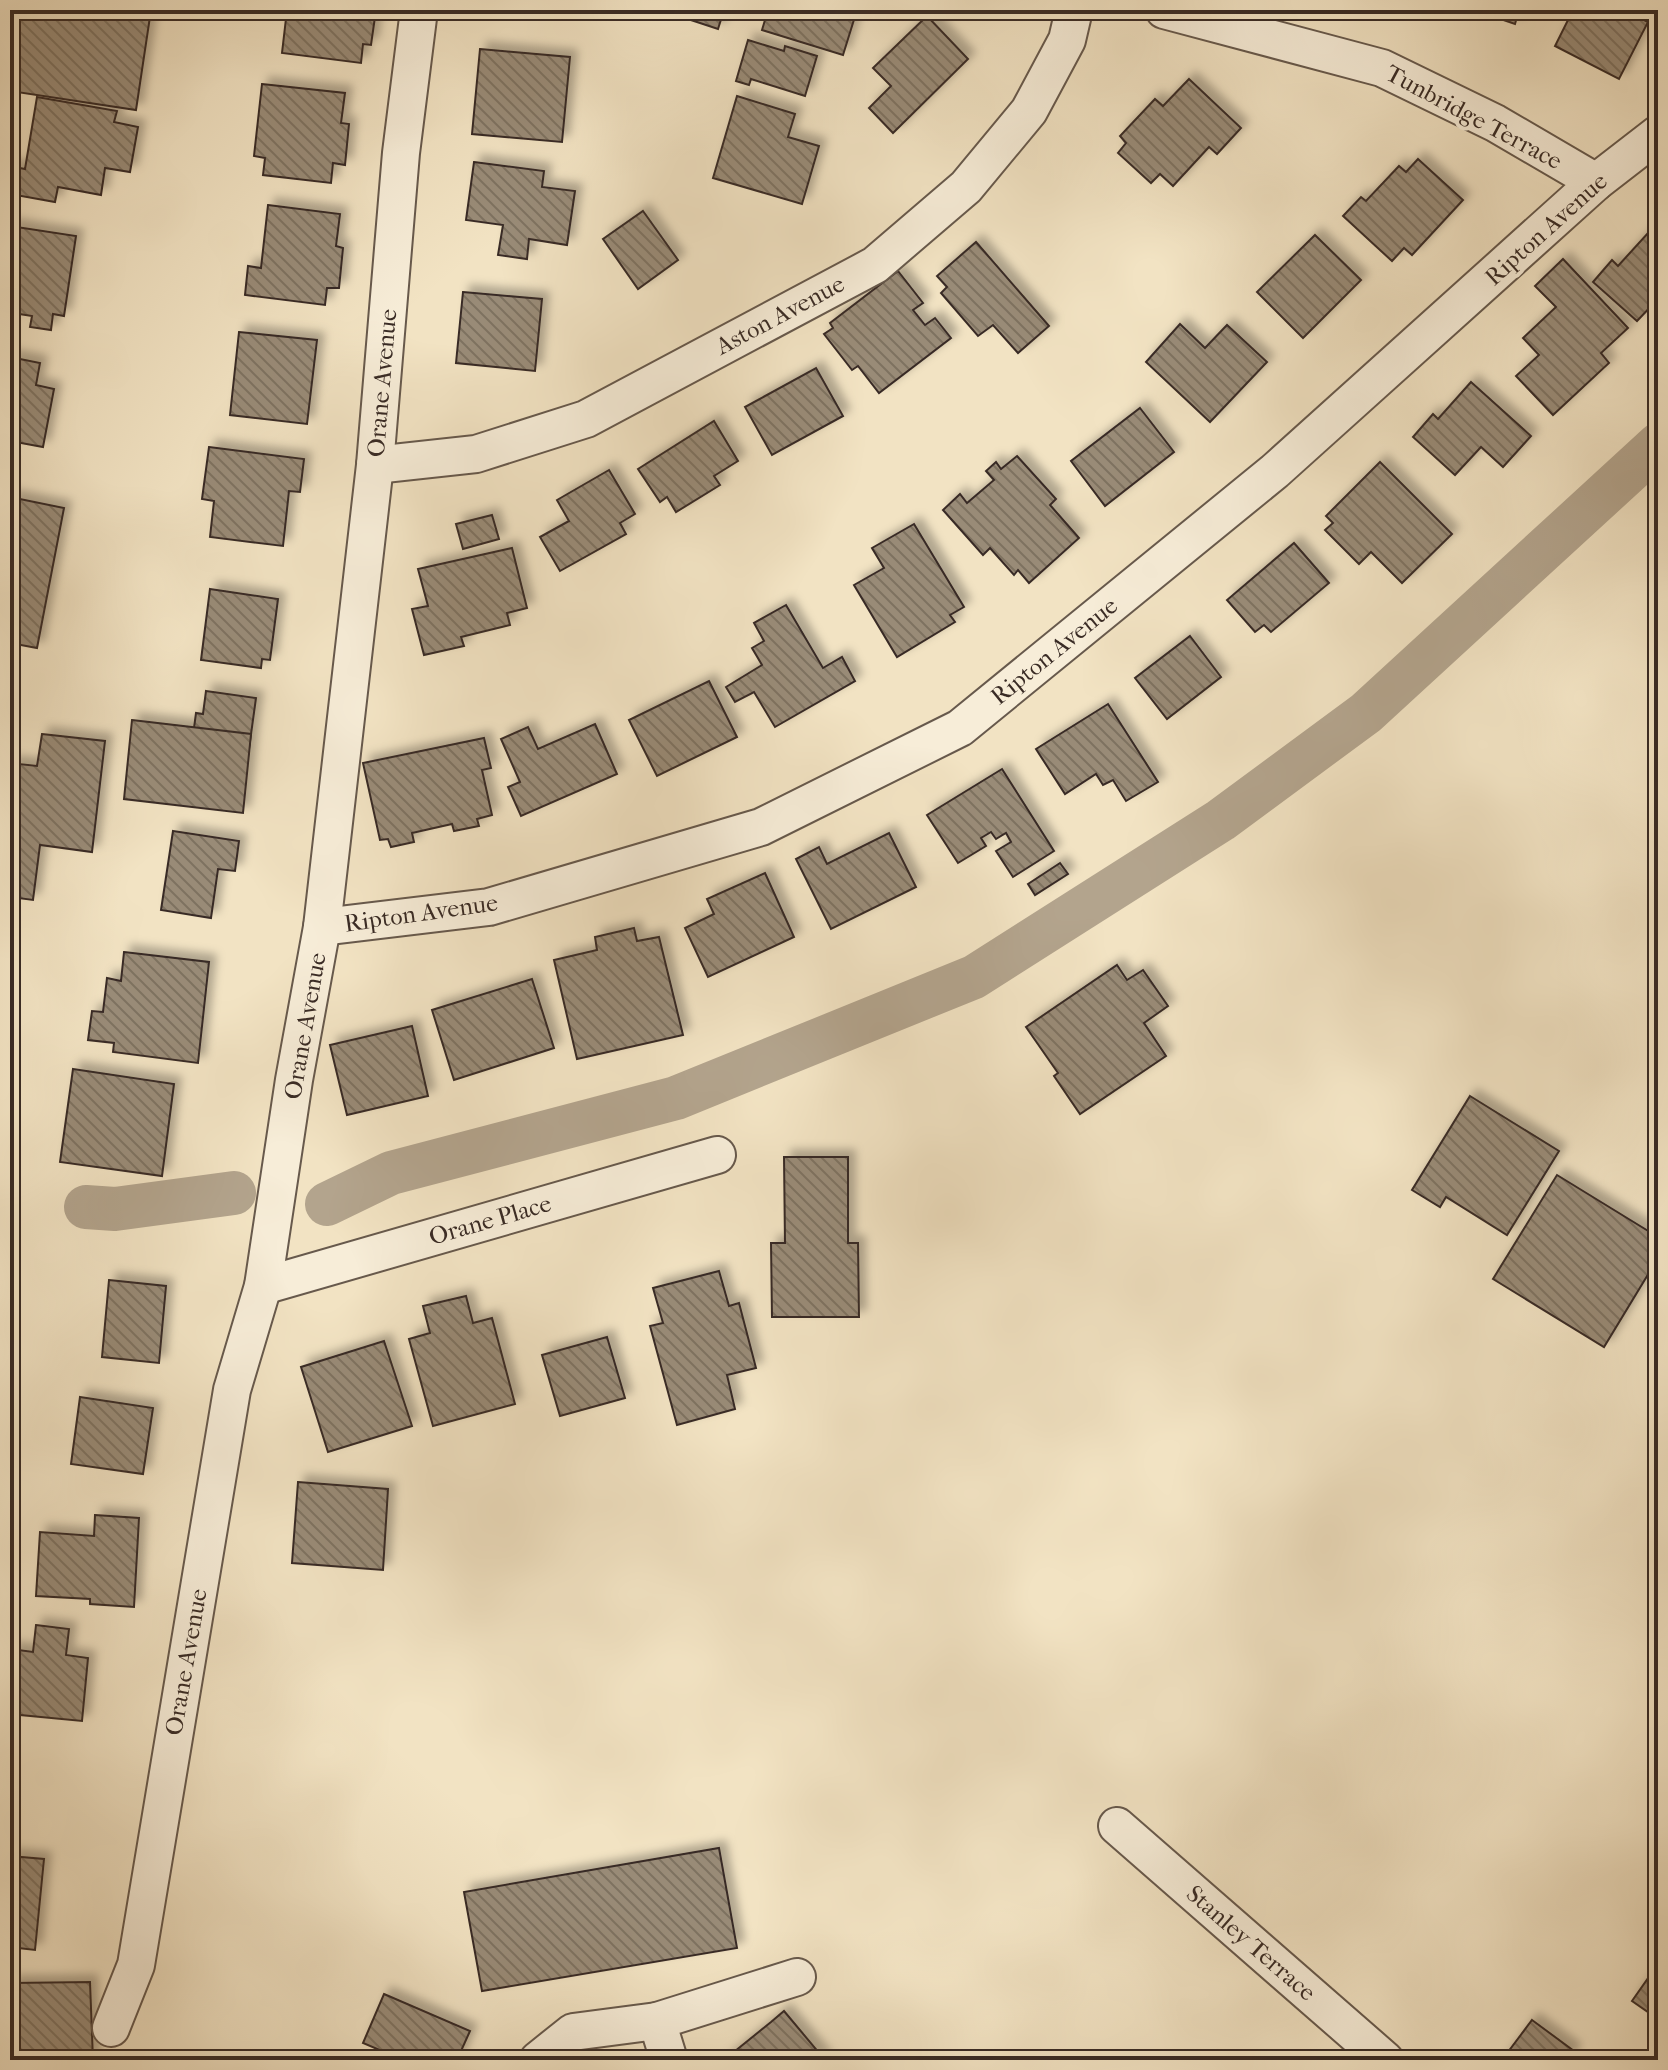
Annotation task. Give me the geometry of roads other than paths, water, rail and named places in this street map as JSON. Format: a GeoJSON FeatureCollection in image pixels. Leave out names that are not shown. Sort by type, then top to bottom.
{"type":"FeatureCollection","features":[{"type":"Feature","properties":{"kind":"street","name":"Orane Avenue"},"geometry":{"type":"LineString","coordinates":[[111,2028],[136,1965],[232,1390],[263,1286],[294,1080],[322,927],[375,465],[401,153],[419,10]]}},
{"type":"Feature","properties":{"kind":"street","name":"Aston Avenue"},"geometry":{"type":"LineString","coordinates":[[375,465],[476,454],[586,419],[875,265],[966,187],[1029,111],[1067,40],[1074,10]]}},
{"type":"Feature","properties":{"kind":"street","name":"Tunbridge Terrace"},"geometry":{"type":"LineString","coordinates":[[1164,10],[1382,68],[1495,123],[1596,182]]}},
{"type":"Feature","properties":{"kind":"street","name":"Ripton Avenue"},"geometry":{"type":"LineString","coordinates":[[322,927],[489,907],[761,827],[960,728],[1275,471],[1596,182],[1658,134]]}},
{"type":"Feature","properties":{"kind":"street","name":"Orane Place"},"geometry":{"type":"LineString","coordinates":[[263,1286],[717,1155]]}},
{"type":"Feature","properties":{"kind":"street","name":"Stanley Terrace"},"geometry":{"type":"LineString","coordinates":[[1117,1826],[1385,2060]]}},
{"type":"Feature","properties":{"kind":"street"},"geometry":{"type":"LineString","coordinates":[[538,2060],[573,2032],[657,2021],[797,1977]]}},
{"type":"Feature","properties":{"kind":"street"},"geometry":{"type":"LineString","coordinates":[[657,2021],[669,2060]]}},
{"type":"Feature","properties":{"kind":"waterway"},"geometry":{"type":"LineString","coordinates":[[327,1204],[391,1173],[676,1098],[974,977],[1221,820],[1366,713],[1658,445]]}},
{"type":"Feature","properties":{"kind":"waterway"},"geometry":{"type":"LineString","coordinates":[[86,1207],[115,1209],[234,1193]]}}]}
